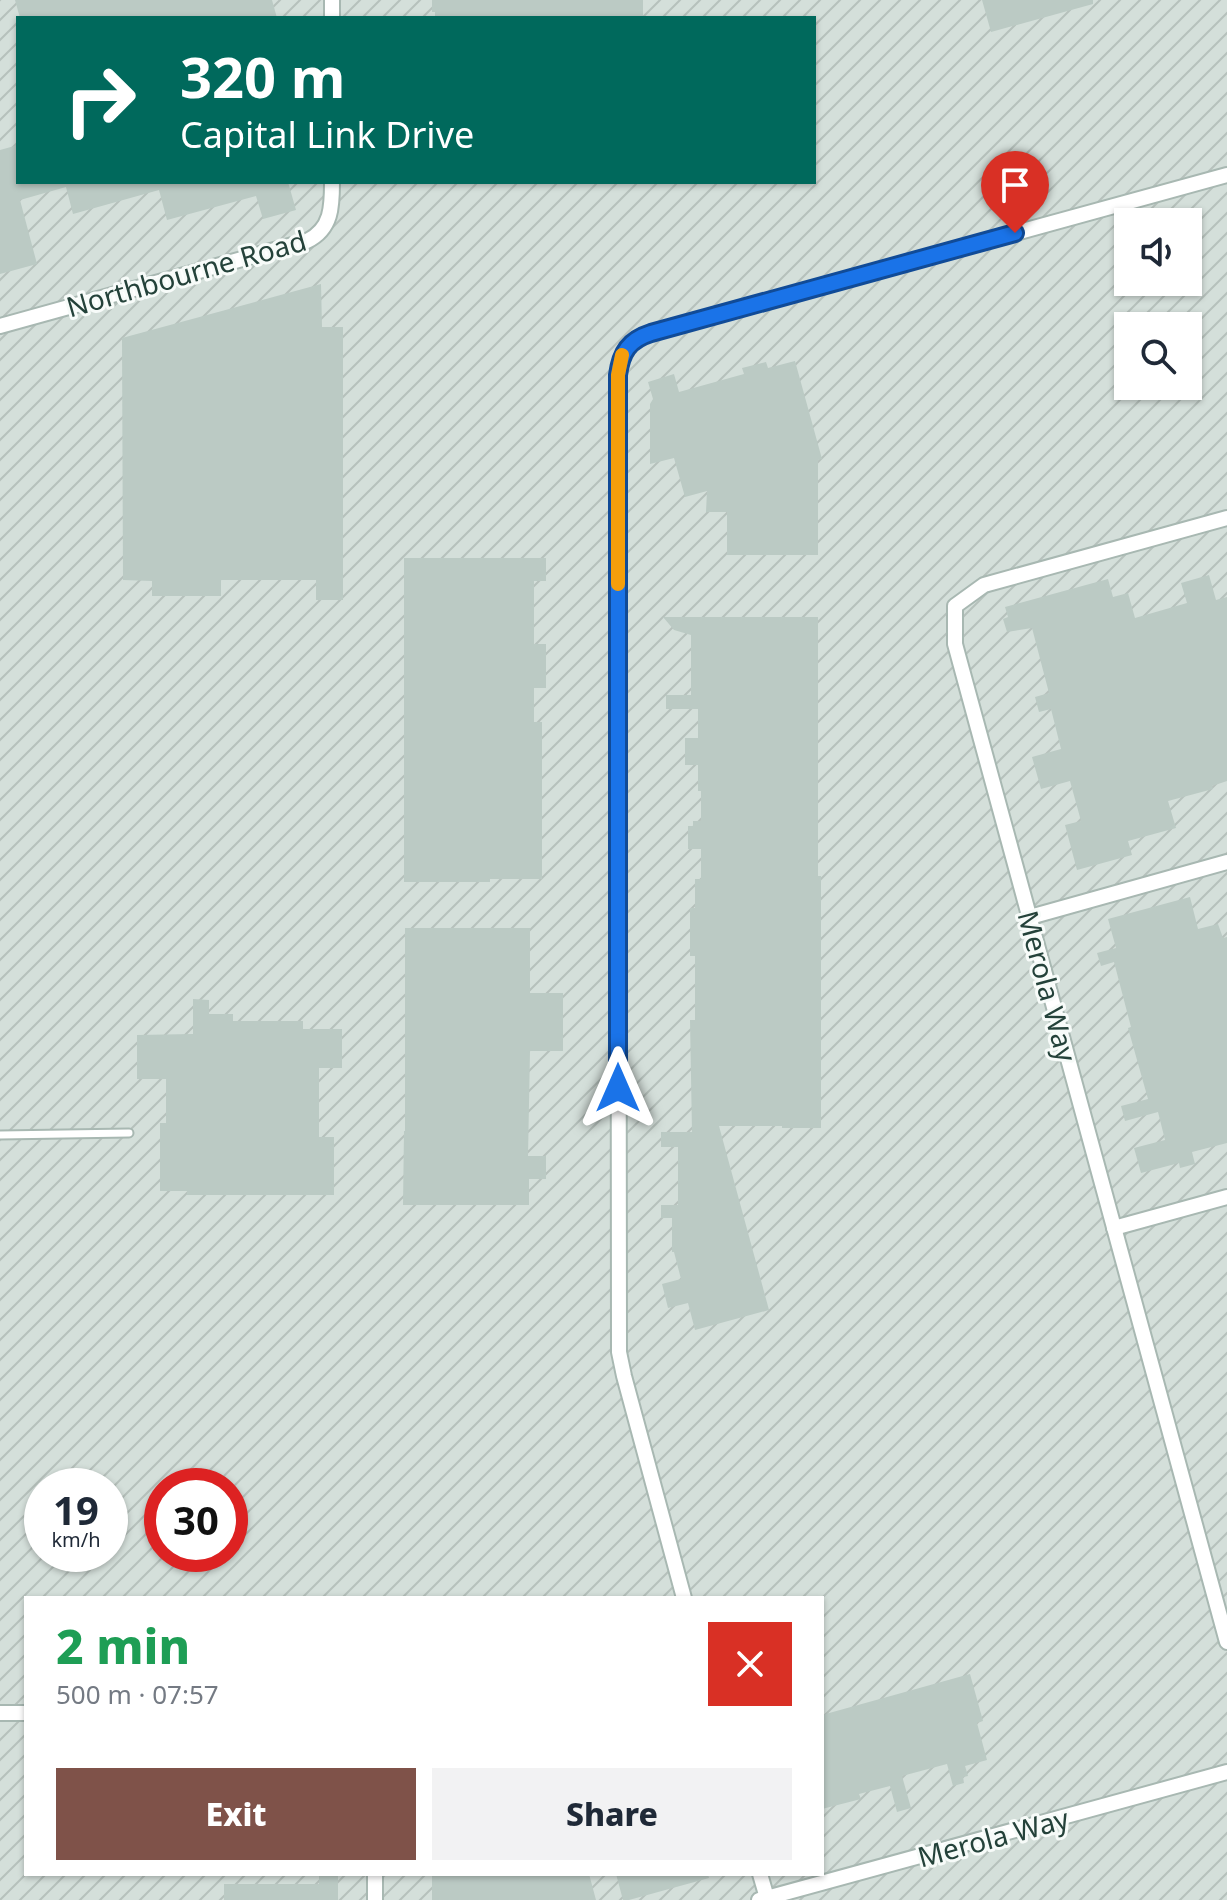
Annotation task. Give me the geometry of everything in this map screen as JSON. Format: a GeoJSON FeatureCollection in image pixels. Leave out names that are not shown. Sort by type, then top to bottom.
{"type":"FeatureCollection","features":[{"type":"Feature","properties":{"kind":"street"},"geometry":{"type":"LineString","coordinates":[[683,1596],[619,1352],[620,359],[632,342],[651,333],[1227,175]]}},
{"type":"Feature","properties":{"kind":"street","name":"Northbourne Road"},"geometry":{"type":"LineString","coordinates":[[0,326],[307,241],[327,224],[332,184]]}},
{"type":"Feature","properties":{"kind":"street","name":"Merola Way"},"geometry":{"type":"LineString","coordinates":[[1227,518],[984,585],[955,606],[955,644],[1227,1642]]}},
{"type":"Feature","properties":{"kind":"street"},"geometry":{"type":"LineString","coordinates":[[1030,917],[1227,862]]}},
{"type":"Feature","properties":{"kind":"street"},"geometry":{"type":"LineString","coordinates":[[1114,1228],[1227,1197]]}},
{"type":"Feature","properties":{"kind":"street"},"geometry":{"type":"LineString","coordinates":[[0,1713],[24,1713]]}},
{"type":"Feature","properties":{"kind":"street","name":"Merola Way"},"geometry":{"type":"LineString","coordinates":[[763,1899],[1227,1772]]}},
{"type":"Feature","properties":{"kind":"street"},"geometry":{"type":"LineString","coordinates":[[375,1876],[375,1900]]}},
{"type":"Feature","properties":{"kind":"street"},"geometry":{"type":"LineString","coordinates":[[760,1876],[763,1899]]}},
{"type":"Feature","properties":{"kind":"lane"},"geometry":{"type":"LineString","coordinates":[[0,1135],[129,1133]]}},
{"type":"Feature","properties":{"kind":"shaded area"},"geometry":{"type":"Polygon","coordinates":[[[0,0],[1227,0],[1227,1900],[0,1900],[0,0]]]}},
{"type":"Feature","properties":{"kind":"building"},"geometry":{"type":"Polygon","coordinates":[[[15,0],[272,0],[276,16],[19,16],[15,0]]]}},
{"type":"Feature","properties":{"kind":"building"},"geometry":{"type":"Polygon","coordinates":[[[432,0],[643,0],[643,16],[435,16],[432,0]]]}},
{"type":"Feature","properties":{"kind":"building"},"geometry":{"type":"Polygon","coordinates":[[[982,0],[1093,0],[1093,4],[991,32],[982,0]]]}},
{"type":"Feature","properties":{"kind":"building"},"geometry":{"type":"Polygon","coordinates":[[[16,146],[16,184],[289,184],[296,210],[263,219],[256,196],[167,220],[159,190],[73,214],[66,187],[20,200],[37,264],[0,274],[0,150],[16,146]]]}},
{"type":"Feature","properties":{"kind":"building"},"geometry":{"type":"Polygon","coordinates":[[[321,284],[322,327],[343,327],[343,600],[316,600],[316,580],[221,580],[221,596],[152,596],[152,581],[123,580],[122,338],[321,284]]]}},
{"type":"Feature","properties":{"kind":"building"},"geometry":{"type":"Polygon","coordinates":[[[795,361],[822,459],[818,460],[818,555],[727,555],[727,512],[706,512],[707,491],[685,497],[674,458],[650,464],[650,404],[653,399],[648,382],[674,374],[679,392],[744,374],[742,368],[766,362],[768,368],[795,361]]]}},
{"type":"Feature","properties":{"kind":"building"},"geometry":{"type":"Polygon","coordinates":[[[404,558],[546,558],[546,581],[534,581],[534,644],[546,644],[546,688],[534,688],[534,722],[542,722],[542,879],[404,882],[404,558]]]}},
{"type":"Feature","properties":{"kind":"building"},"geometry":{"type":"Polygon","coordinates":[[[1209,575],[1216,600],[1227,597],[1227,781],[1212,786],[1213,789],[1168,801],[1176,828],[1128,841],[1132,855],[1077,870],[1065,825],[1081,821],[1070,781],[1041,789],[1032,757],[1061,749],[1051,709],[1039,712],[1035,697],[1049,693],[1032,628],[1007,632],[1003,619],[1008,617],[1005,607],[1108,579],[1113,597],[1128,593],[1135,618],[1187,603],[1181,583],[1209,575]]]}},
{"type":"Feature","properties":{"kind":"building"},"geometry":{"type":"Polygon","coordinates":[[[663,617],[818,617],[821,1128],[719,1126],[769,1310],[695,1330],[688,1303],[668,1308],[662,1284],[681,1279],[672,1252],[672,1218],[661,1218],[661,1205],[678,1205],[678,1147],[661,1147],[661,1132],[692,1132],[690,1020],[695,1020],[695,956],[690,956],[690,908],[695,908],[695,879],[701,879],[701,849],[688,849],[688,826],[693,826],[693,821],[701,821],[698,765],[685,765],[685,738],[698,738],[698,709],[666,709],[666,695],[691,695],[691,635],[674,630],[663,617]]]}},
{"type":"Feature","properties":{"kind":"building"},"geometry":{"type":"Polygon","coordinates":[[[1190,897],[1198,929],[1218,924],[1223,938],[1227,937],[1227,1143],[1192,1152],[1195,1164],[1180,1168],[1179,1163],[1141,1173],[1134,1148],[1165,1140],[1158,1112],[1125,1121],[1121,1106],[1148,1099],[1114,962],[1101,966],[1097,953],[1116,948],[1108,919],[1190,897]]]}},
{"type":"Feature","properties":{"kind":"building"},"geometry":{"type":"Polygon","coordinates":[[[405,928],[530,928],[530,993],[563,993],[563,1051],[530,1051],[528,1156],[546,1156],[546,1179],[529,1179],[529,1205],[403,1205],[405,928]]]}},
{"type":"Feature","properties":{"kind":"building"},"geometry":{"type":"Polygon","coordinates":[[[193,999],[209,1000],[209,1014],[233,1014],[233,1021],[303,1021],[303,1029],[342,1029],[342,1068],[319,1068],[319,1137],[334,1137],[334,1195],[187,1195],[187,1191],[160,1191],[160,1123],[166,1123],[166,1079],[137,1079],[137,1035],[193,1034],[193,999]]]}},
{"type":"Feature","properties":{"kind":"building"},"geometry":{"type":"Polygon","coordinates":[[[970,1674],[983,1721],[977,1723],[987,1760],[965,1766],[968,1776],[963,1777],[964,1783],[953,1786],[947,1764],[902,1776],[911,1808],[897,1812],[890,1786],[859,1794],[861,1799],[824,1808],[824,1714],[970,1674]]]}},
{"type":"Feature","properties":{"kind":"building"},"geometry":{"type":"Polygon","coordinates":[[[319,1876],[338,1876],[338,1900],[224,1900],[224,1884],[319,1884],[319,1876]]]}},
{"type":"Feature","properties":{"kind":"building"},"geometry":{"type":"Polygon","coordinates":[[[432,1876],[590,1876],[596,1900],[432,1900],[432,1876]]]}},
{"type":"Feature","properties":{"kind":"building"},"geometry":{"type":"Polygon","coordinates":[[[617,1876],[708,1876],[709,1878],[623,1900],[617,1876]]]}},
{"type":"Feature","properties":{"kind":"slow traffic"},"geometry":{"type":"LineString","coordinates":[[618,584],[618,375],[622,355]]}},
{"type":"Feature","properties":{"kind":"route"},"geometry":{"type":"LineString","coordinates":[[618,1088],[620,359],[632,342],[641,336],[1015,233]]}}]}
